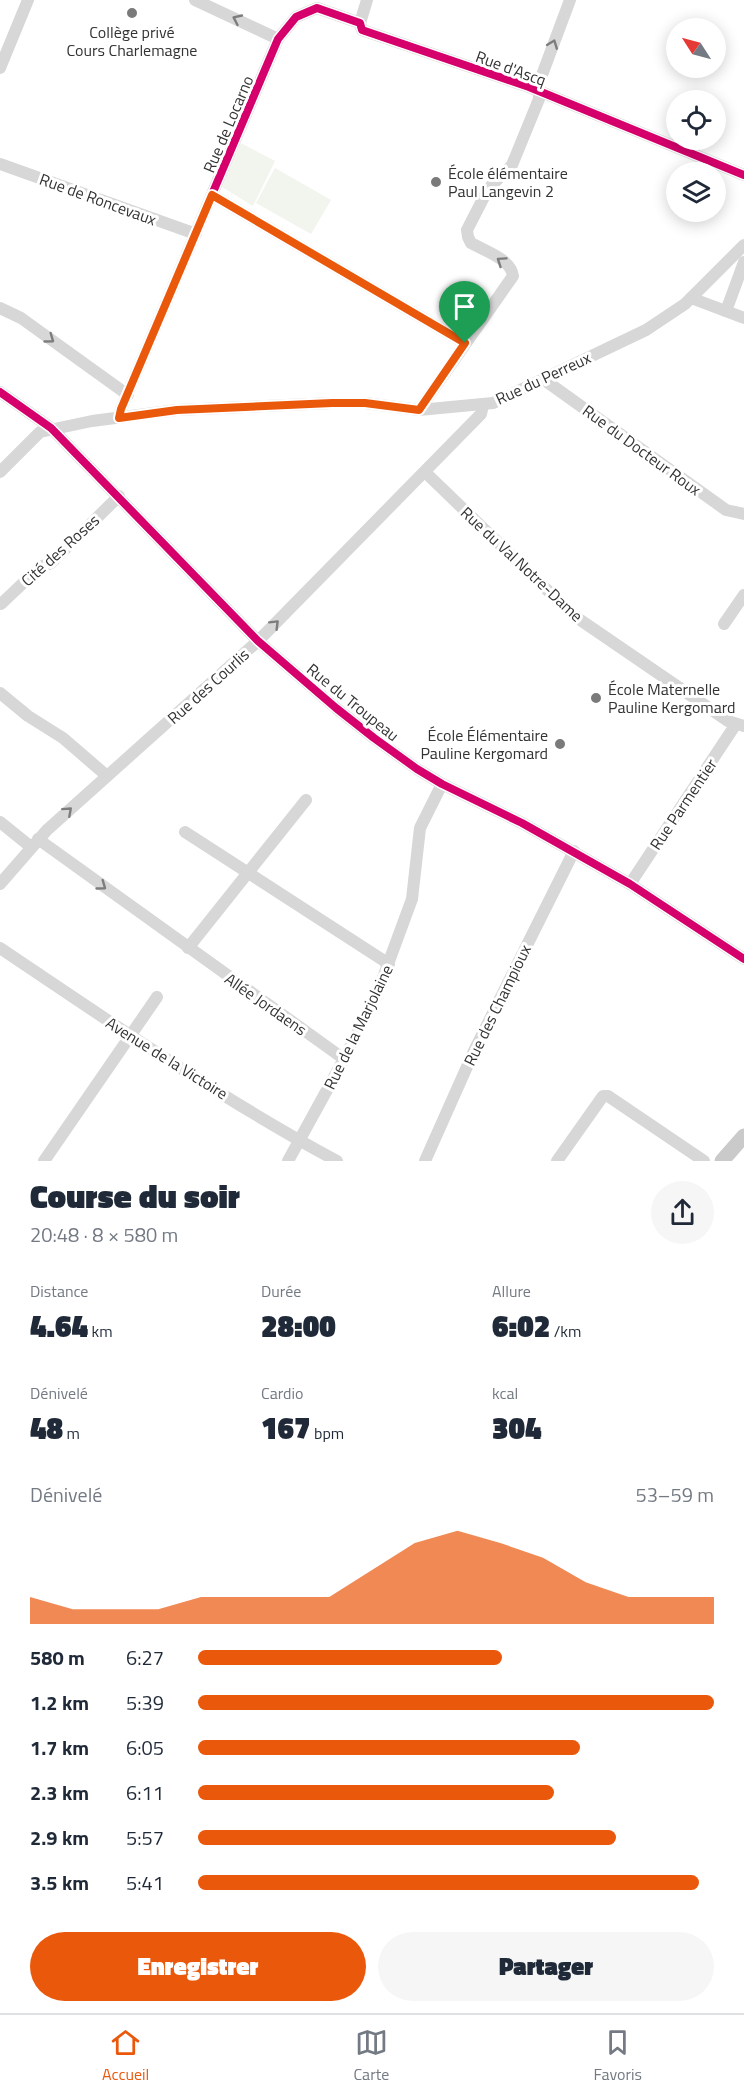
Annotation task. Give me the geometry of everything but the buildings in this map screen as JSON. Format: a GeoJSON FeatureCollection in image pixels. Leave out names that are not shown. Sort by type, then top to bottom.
{"type":"FeatureCollection","features":[{"type":"Feature","properties":{"kind":"main road"},"geometry":{"type":"LineString","coordinates":[[722,1161],[744,1136]]}},
{"type":"Feature","properties":{"kind":"street"},"geometry":{"type":"LineString","coordinates":[[0,68],[28,0]]}},
{"type":"Feature","properties":{"kind":"street"},"geometry":{"type":"LineString","coordinates":[[195,0],[278,39]]}},
{"type":"Feature","properties":{"kind":"street"},"geometry":{"type":"LineString","coordinates":[[360,23],[367,0]]}},
{"type":"Feature","properties":{"kind":"street"},"geometry":{"type":"LineString","coordinates":[[419,410],[513,276],[512,269],[507,263],[471,243],[467,230],[488,189],[512,165],[539,99],[539,83],[570,0]]}},
{"type":"Feature","properties":{"kind":"street","name":"Rue d'Ascq"},"geometry":{"type":"LineString","coordinates":[[278,39],[297,17],[317,8],[360,23],[362,30],[538,91],[744,175]]}},
{"type":"Feature","properties":{"kind":"street","name":"Rue de Locarno"},"geometry":{"type":"LineString","coordinates":[[119,418],[278,39]]}},
{"type":"Feature","properties":{"kind":"street","name":"Rue de Roncevaux"},"geometry":{"type":"LineString","coordinates":[[0,164],[196,234]]}},
{"type":"Feature","properties":{"kind":"street"},"geometry":{"type":"LineString","coordinates":[[212,195],[465,343]]}},
{"type":"Feature","properties":{"kind":"street","name":"Rue du Perreux"},"geometry":{"type":"LineString","coordinates":[[0,472],[40,432],[51,428],[119,418],[177,410],[332,403],[365,403],[419,410],[493,403],[646,330],[669,316],[691,298],[744,245]]}},
{"type":"Feature","properties":{"kind":"street"},"geometry":{"type":"LineString","coordinates":[[726,311],[744,262]]}},
{"type":"Feature","properties":{"kind":"street"},"geometry":{"type":"LineString","coordinates":[[691,298],[744,318]]}},
{"type":"Feature","properties":{"kind":"street"},"geometry":{"type":"LineString","coordinates":[[0,308],[21,318],[128,396]]}},
{"type":"Feature","properties":{"kind":"street","name":"Rue du Docteur Roux"},"geometry":{"type":"LineString","coordinates":[[543,379],[726,510],[744,514]]}},
{"type":"Feature","properties":{"kind":"street","name":"Rue du Troupeau"},"geometry":{"type":"LineString","coordinates":[[0,392],[51,428],[258,641],[374,738],[442,784],[574,850],[744,959]]}},
{"type":"Feature","properties":{"kind":"street","name":"Rue des Courlis"},"geometry":{"type":"LineString","coordinates":[[0,884],[34,843],[258,641],[481,414],[483,405]]}},
{"type":"Feature","properties":{"kind":"street","name":"Rue du Val Notre-Dame"},"geometry":{"type":"LineString","coordinates":[[425,472],[573,615],[728,721],[740,725]]}},
{"type":"Feature","properties":{"kind":"street","name":"Cité des Roses"},"geometry":{"type":"LineString","coordinates":[[1,604],[40,567],[51,563],[119,496]]}},
{"type":"Feature","properties":{"kind":"street"},"geometry":{"type":"LineString","coordinates":[[724,624],[744,595]]}},
{"type":"Feature","properties":{"kind":"street"},"geometry":{"type":"LineString","coordinates":[[0,693],[28,716],[63,738],[106,776]]}},
{"type":"Feature","properties":{"kind":"street","name":"Rue Parmentier"},"geometry":{"type":"LineString","coordinates":[[630,884],[740,725]]}},
{"type":"Feature","properties":{"kind":"street","name":"Rue de la Marjolaine"},"geometry":{"type":"LineString","coordinates":[[288,1161],[345,1059],[377,994],[412,899],[420,828],[442,784]]}},
{"type":"Feature","properties":{"kind":"street"},"geometry":{"type":"LineString","coordinates":[[188,948],[306,800]]}},
{"type":"Feature","properties":{"kind":"street","name":"Allée Jordaens"},"geometry":{"type":"LineString","coordinates":[[0,822],[188,948],[345,1059]]}},
{"type":"Feature","properties":{"kind":"street"},"geometry":{"type":"LineString","coordinates":[[185,832],[389,964]]}},
{"type":"Feature","properties":{"kind":"street","name":"Rue des Champioux"},"geometry":{"type":"LineString","coordinates":[[425,1161],[474,1051],[574,850]]}},
{"type":"Feature","properties":{"kind":"street","name":"Avenue de la Victoire"},"geometry":{"type":"LineString","coordinates":[[0,948],[130,1036],[300,1141],[338,1161]]}},
{"type":"Feature","properties":{"kind":"street"},"geometry":{"type":"LineString","coordinates":[[49,1159],[157,997]]}},
{"type":"Feature","properties":{"kind":"street"},"geometry":{"type":"LineString","coordinates":[[557,1161],[603,1096],[608,1096],[704,1161]]}},
{"type":"Feature","properties":{"kind":"shaded area"},"geometry":{"type":"Polygon","coordinates":[[[241,143],[275,161],[253,206],[222,187],[241,143]]]}},
{"type":"Feature","properties":{"kind":"shaded area"},"geometry":{"type":"Polygon","coordinates":[[[275,168],[331,200],[311,234],[256,203],[275,168]]]}},
{"type":"Feature","properties":{"kind":"cycle path"},"geometry":{"type":"LineString","coordinates":[[119,418],[278,39],[296,17],[317,8],[360,23],[362,30],[529,87],[744,175]]}},
{"type":"Feature","properties":{"kind":"cycle path"},"geometry":{"type":"LineString","coordinates":[[0,392],[51,428],[258,641],[374,738],[442,784],[522,823],[630,884],[744,959]]}},
{"type":"Feature","properties":{"kind":"place","name":"Collège privé Cours Charlemagne"},"geometry":{"type":"Point","coordinates":[132,13]}},
{"type":"Feature","properties":{"kind":"place","name":"École élémentaire Paul Langevin 2"},"geometry":{"type":"Point","coordinates":[436,182]}},
{"type":"Feature","properties":{"kind":"place","name":"École Maternelle Pauline Kergomard"},"geometry":{"type":"Point","coordinates":[596,698]}},
{"type":"Feature","properties":{"kind":"place","name":"École Élémentaire Pauline Kergomard"},"geometry":{"type":"Point","coordinates":[560,744]}},
{"type":"Feature","properties":{"kind":"route"},"geometry":{"type":"LineString","coordinates":[[212,195],[465,343],[419,410],[365,403],[332,403],[177,410],[119,418],[212,195]]}}]}
